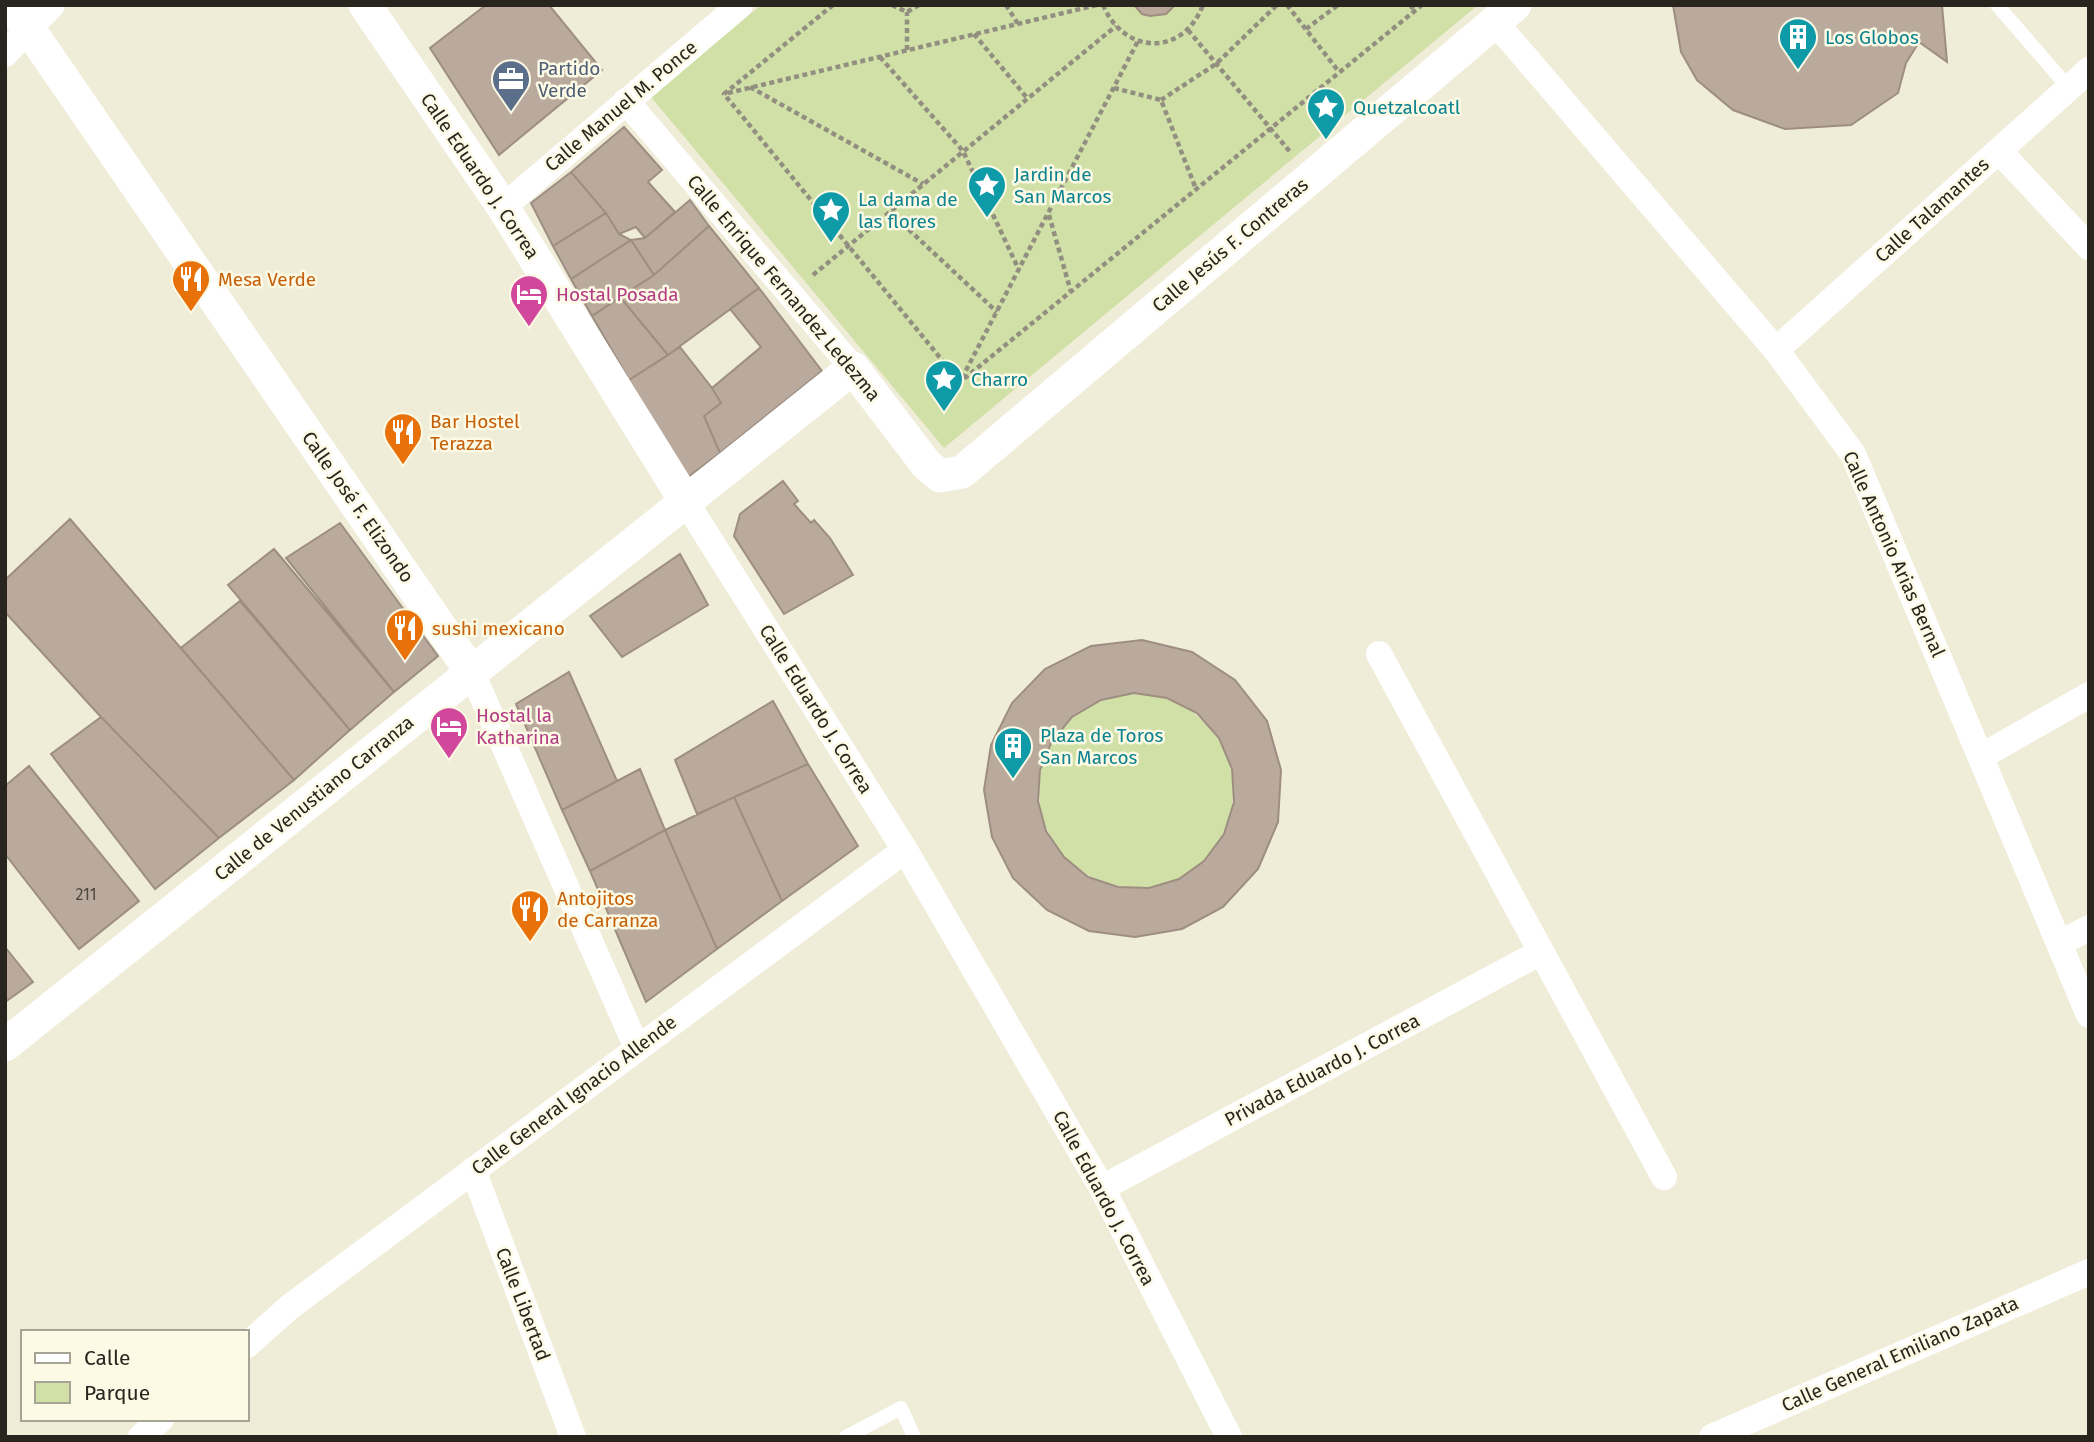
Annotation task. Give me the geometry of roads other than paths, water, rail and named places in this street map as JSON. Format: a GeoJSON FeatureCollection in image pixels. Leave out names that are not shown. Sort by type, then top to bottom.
{"type":"FeatureCollection","features":[{"type":"Feature","properties":{"kind":"street"},"geometry":{"type":"LineString","coordinates":[[5,54],[19,17],[51,5]]}},
{"type":"Feature","properties":{"kind":"street","name":"Calle Eduardo J. Correa"},"geometry":{"type":"LineString","coordinates":[[365,5],[503,207],[905,850],[1102,1188],[1229,1437]]}},
{"type":"Feature","properties":{"kind":"street","name":"Calle Manuel M. Ponce"},"geometry":{"type":"LineString","coordinates":[[503,207],[740,5]]}},
{"type":"Feature","properties":{"kind":"street","name":"Calle Jesús F. Contreras"},"geometry":{"type":"LineString","coordinates":[[940,476],[962,472],[1505,14]]}},
{"type":"Feature","properties":{"kind":"street","name":"Calle Antonio Arias Bernal"},"geometry":{"type":"LineString","coordinates":[[1505,14],[1776,350],[1853,454],[2089,1015]]}},
{"type":"Feature","properties":{"kind":"street","name":"Calle José F. Elizondo"},"geometry":{"type":"LineString","coordinates":[[19,17],[472,673],[637,1048]]}},
{"type":"Feature","properties":{"kind":"street","name":"Calle Talamantes"},"geometry":{"type":"LineString","coordinates":[[1776,350],[2089,70]]}},
{"type":"Feature","properties":{"kind":"street","name":"Calle Enrique Fernandez Ledezma"},"geometry":{"type":"LineString","coordinates":[[626,101],[853,368],[926,464],[940,476]]}},
{"type":"Feature","properties":{"kind":"street"},"geometry":{"type":"LineString","coordinates":[[1998,151],[2089,247]]}},
{"type":"Feature","properties":{"kind":"street","name":"Calle de Venustiano Carranza"},"geometry":{"type":"LineString","coordinates":[[5,1045],[853,368]]}},
{"type":"Feature","properties":{"kind":"street"},"geometry":{"type":"LineString","coordinates":[[1379,654],[1664,1177]]}},
{"type":"Feature","properties":{"kind":"street"},"geometry":{"type":"LineString","coordinates":[[1982,756],[2089,695]]}},
{"type":"Feature","properties":{"kind":"street","name":"Calle General Ignacio Allende"},"geometry":{"type":"LineString","coordinates":[[248,1344],[291,1306],[905,850]]}},
{"type":"Feature","properties":{"kind":"street"},"geometry":{"type":"LineString","coordinates":[[2060,943],[2089,928]]}},
{"type":"Feature","properties":{"kind":"street","name":"Privada Eduardo J. Correa"},"geometry":{"type":"LineString","coordinates":[[1102,1188],[1541,952]]}},
{"type":"Feature","properties":{"kind":"street","name":"Calle Libertad"},"geometry":{"type":"LineString","coordinates":[[473,1170],[573,1437]]}},
{"type":"Feature","properties":{"kind":"street","name":"Calle General Emiliano Zapata"},"geometry":{"type":"LineString","coordinates":[[1712,1437],[2089,1272]]}},
{"type":"Feature","properties":{"kind":"street"},"geometry":{"type":"LineString","coordinates":[[141,1437],[160,1421]]}},
{"type":"Feature","properties":{"kind":"lane"},"geometry":{"type":"LineString","coordinates":[[1997,5],[2069,88]]}},
{"type":"Feature","properties":{"kind":"lane"},"geometry":{"type":"LineString","coordinates":[[846,1437],[901,1408],[914,1437]]}},
{"type":"Feature","properties":{"kind":"place","name":"Los Globos"},"geometry":{"type":"Point","coordinates":[1798,71]}},
{"type":"Feature","properties":{"kind":"place","name":"Partido Verde"},"geometry":{"type":"Point","coordinates":[511,113]}},
{"type":"Feature","properties":{"kind":"place","name":"Quetzalcoatl"},"geometry":{"type":"Point","coordinates":[1326,141]}},
{"type":"Feature","properties":{"kind":"place","name":"Jardin de San Marcos"},"geometry":{"type":"Point","coordinates":[987,219]}},
{"type":"Feature","properties":{"kind":"place","name":"La dama de las flores"},"geometry":{"type":"Point","coordinates":[831,244]}},
{"type":"Feature","properties":{"kind":"place","name":"Mesa Verde"},"geometry":{"type":"Point","coordinates":[191,313]}},
{"type":"Feature","properties":{"kind":"place","name":"Hostal Posada"},"geometry":{"type":"Point","coordinates":[529,328]}},
{"type":"Feature","properties":{"kind":"place","name":"Charro"},"geometry":{"type":"Point","coordinates":[944,413]}},
{"type":"Feature","properties":{"kind":"place","name":"Bar Hostel Terazza"},"geometry":{"type":"Point","coordinates":[403,466]}},
{"type":"Feature","properties":{"kind":"place","name":"sushi mexicano"},"geometry":{"type":"Point","coordinates":[405,662]}},
{"type":"Feature","properties":{"kind":"place","name":"Hostal la Katharina"},"geometry":{"type":"Point","coordinates":[449,760]}},
{"type":"Feature","properties":{"kind":"place","name":"Plaza de Toros San Marcos"},"geometry":{"type":"Point","coordinates":[1013,780]}},
{"type":"Feature","properties":{"kind":"place","name":"Antojitos de Carranza"},"geometry":{"type":"Point","coordinates":[530,943]}}]}
